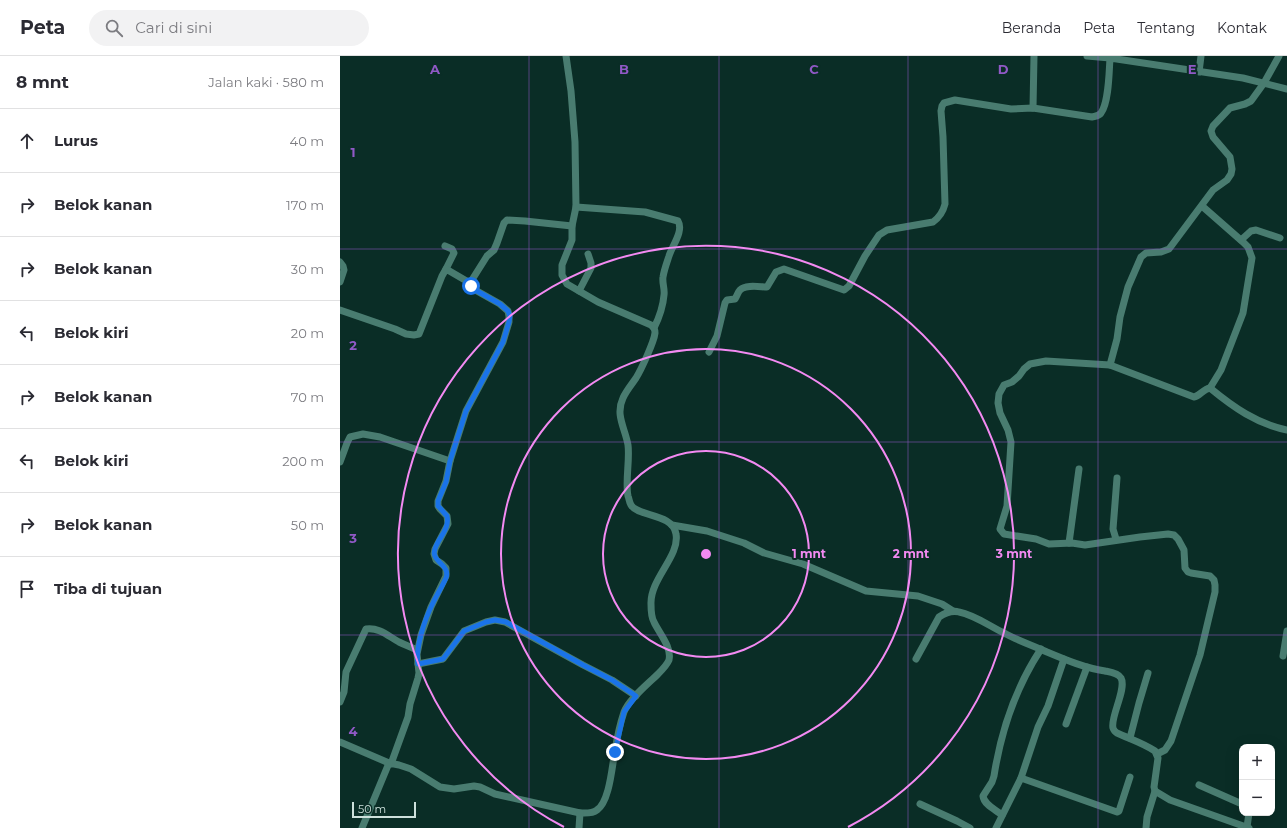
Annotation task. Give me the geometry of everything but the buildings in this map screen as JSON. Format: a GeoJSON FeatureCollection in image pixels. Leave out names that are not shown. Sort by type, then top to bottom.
{"type":"FeatureCollection","features":[{"type":"Feature","properties":{"kind":"street"},"geometry":{"type":"LineString","coordinates":[[566,56],[571,91],[574,134],[576,207],[572,226],[572,240],[562,265],[562,275],[567,284],[598,302],[651,325],[654,328]]}},
{"type":"Feature","properties":{"kind":"street"},"geometry":{"type":"LineString","coordinates":[[1033,108],[1034,56]]}},
{"type":"Feature","properties":{"kind":"street"},"geometry":{"type":"LineString","coordinates":[[1087,56],[1110,58],[1243,78],[1287,89]]}},
{"type":"Feature","properties":{"kind":"street"},"geometry":{"type":"LineString","coordinates":[[1199,72],[1200,56]]}},
{"type":"Feature","properties":{"kind":"street"},"geometry":{"type":"LineString","coordinates":[[1110,365],[1128,288],[1141,257],[1146,253],[1169,250],[1213,190],[1227,180],[1232,169],[1230,157],[1214,137],[1211,131],[1213,126],[1230,108],[1250,101],[1264,83],[1279,56]]}},
{"type":"Feature","properties":{"kind":"street"},"geometry":{"type":"LineString","coordinates":[[709,352],[717,336],[725,303],[727,300],[736,299],[739,291],[743,288],[756,286],[767,287],[776,272],[784,269],[844,290],[849,286],[865,256],[879,235],[887,230],[933,222],[942,214],[945,204],[941,111],[944,103],[955,100],[1011,110],[1033,108],[1092,117],[1100,114],[1104,107],[1108,90],[1110,58]]}},
{"type":"Feature","properties":{"kind":"street"},"geometry":{"type":"LineString","coordinates":[[1157,754],[1166,750],[1171,741],[1200,656],[1209,620],[1215,585],[1214,580],[1210,576],[1188,572],[1185,568],[1184,550],[1174,535],[1168,534],[1116,539],[1097,544],[1085,545],[1069,543],[1049,544],[1036,539],[1004,534],[1000,529],[1007,506],[1011,442],[1008,430],[1000,413],[998,403],[999,394],[1004,385],[1012,382],[1030,364],[1046,361],[1110,365],[1194,397],[1210,388],[1221,370],[1243,313],[1252,258],[1248,247],[1202,206]]}},
{"type":"Feature","properties":{"kind":"street"},"geometry":{"type":"LineString","coordinates":[[576,207],[645,212],[678,221],[680,223],[679,232],[669,254],[664,270],[664,295],[659,318],[654,328],[653,338],[637,376],[623,397],[620,406],[619,413],[628,444],[628,493],[631,505],[636,509],[672,524],[708,532],[744,543],[764,553],[803,564],[866,591],[918,596],[942,604],[953,611],[973,617],[1007,635],[1064,659],[1118,675],[1121,678],[1122,683],[1120,700],[1114,717],[1113,728],[1115,732],[1149,746],[1157,754],[1154,787],[1155,791],[1147,817],[1146,828]]}},
{"type":"Feature","properties":{"kind":"street"},"geometry":{"type":"LineString","coordinates":[[470,283],[487,256],[494,250],[504,223],[507,220],[572,226]]}},
{"type":"Feature","properties":{"kind":"street"},"geometry":{"type":"LineString","coordinates":[[1241,240],[1251,231],[1256,230],[1280,238]]}},
{"type":"Feature","properties":{"kind":"street"},"geometry":{"type":"LineString","coordinates":[[340,310],[406,334],[419,334],[442,276],[454,254],[452,249],[446,246]]}},
{"type":"Feature","properties":{"kind":"street"},"geometry":{"type":"LineString","coordinates":[[579,291],[591,268],[588,254]]}},
{"type":"Feature","properties":{"kind":"street"},"geometry":{"type":"LineString","coordinates":[[340,262],[344,270],[340,282]]}},
{"type":"Feature","properties":{"kind":"street"},"geometry":{"type":"LineString","coordinates":[[362,828],[390,764],[408,716],[419,673],[417,650],[431,607],[446,576],[446,568],[436,560],[434,554],[435,549],[448,524],[447,516],[438,506],[438,501],[446,482],[450,461],[466,411],[503,342],[510,316],[508,311],[500,304],[477,291],[471,286],[470,283],[446,269]]}},
{"type":"Feature","properties":{"kind":"street"},"geometry":{"type":"LineString","coordinates":[[1210,388],[1245,414],[1272,426],[1287,430]]}},
{"type":"Feature","properties":{"kind":"street"},"geometry":{"type":"LineString","coordinates":[[340,462],[346,443],[350,437],[363,434],[380,437],[450,461]]}},
{"type":"Feature","properties":{"kind":"street"},"geometry":{"type":"LineString","coordinates":[[1069,543],[1079,469]]}},
{"type":"Feature","properties":{"kind":"street"},"geometry":{"type":"LineString","coordinates":[[1116,539],[1113,529],[1117,478]]}},
{"type":"Feature","properties":{"kind":"street"},"geometry":{"type":"LineString","coordinates":[[340,742],[390,764],[411,768],[440,787],[454,789],[474,786],[480,787],[495,794],[580,813],[590,813],[597,810],[604,802],[624,712],[636,696],[669,661],[670,652],[653,621],[651,602],[656,582],[676,545],[676,534],[672,524]]}},
{"type":"Feature","properties":{"kind":"street"},"geometry":{"type":"LineString","coordinates":[[916,659],[939,618],[944,614],[953,611]]}},
{"type":"Feature","properties":{"kind":"street"},"geometry":{"type":"LineString","coordinates":[[418,664],[443,659],[464,631],[495,620],[506,622],[612,680],[636,696]]}},
{"type":"Feature","properties":{"kind":"street"},"geometry":{"type":"LineString","coordinates":[[340,702],[344,692],[346,672],[366,629],[380,631],[417,650]]}},
{"type":"Feature","properties":{"kind":"street"},"geometry":{"type":"LineString","coordinates":[[1283,656],[1287,631]]}},
{"type":"Feature","properties":{"kind":"street"},"geometry":{"type":"LineString","coordinates":[[1002,815],[986,803],[983,796],[994,776],[1006,723],[1014,701],[1032,663],[1041,649]]}},
{"type":"Feature","properties":{"kind":"street"},"geometry":{"type":"LineString","coordinates":[[996,828],[1021,778],[1038,727],[1048,706],[1064,659]]}},
{"type":"Feature","properties":{"kind":"street"},"geometry":{"type":"LineString","coordinates":[[1066,724],[1087,667]]}},
{"type":"Feature","properties":{"kind":"street"},"geometry":{"type":"LineString","coordinates":[[1130,738],[1148,674]]}},
{"type":"Feature","properties":{"kind":"street"},"geometry":{"type":"LineString","coordinates":[[1021,778],[1116,812],[1119,811],[1130,777]]}},
{"type":"Feature","properties":{"kind":"street"},"geometry":{"type":"LineString","coordinates":[[1199,785],[1239,803]]}},
{"type":"Feature","properties":{"kind":"street"},"geometry":{"type":"LineString","coordinates":[[1155,791],[1170,800],[1248,828],[1249,816]]}},
{"type":"Feature","properties":{"kind":"street"},"geometry":{"type":"LineString","coordinates":[[920,804],[970,828]]}},
{"type":"Feature","properties":{"kind":"street"},"geometry":{"type":"LineString","coordinates":[[579,828],[580,813]]}},
{"type":"Feature","properties":{"kind":"route"},"geometry":{"type":"LineString","coordinates":[[471,286],[500,304],[508,311],[510,316],[508,329],[503,342],[466,411],[450,461],[446,482],[438,501],[438,506],[447,516],[448,524],[435,549],[434,557],[446,568],[447,572],[431,607],[421,635],[417,650],[418,664],[443,659],[464,631],[495,620],[506,622],[612,680],[636,696],[624,712],[615,752]]}}]}
